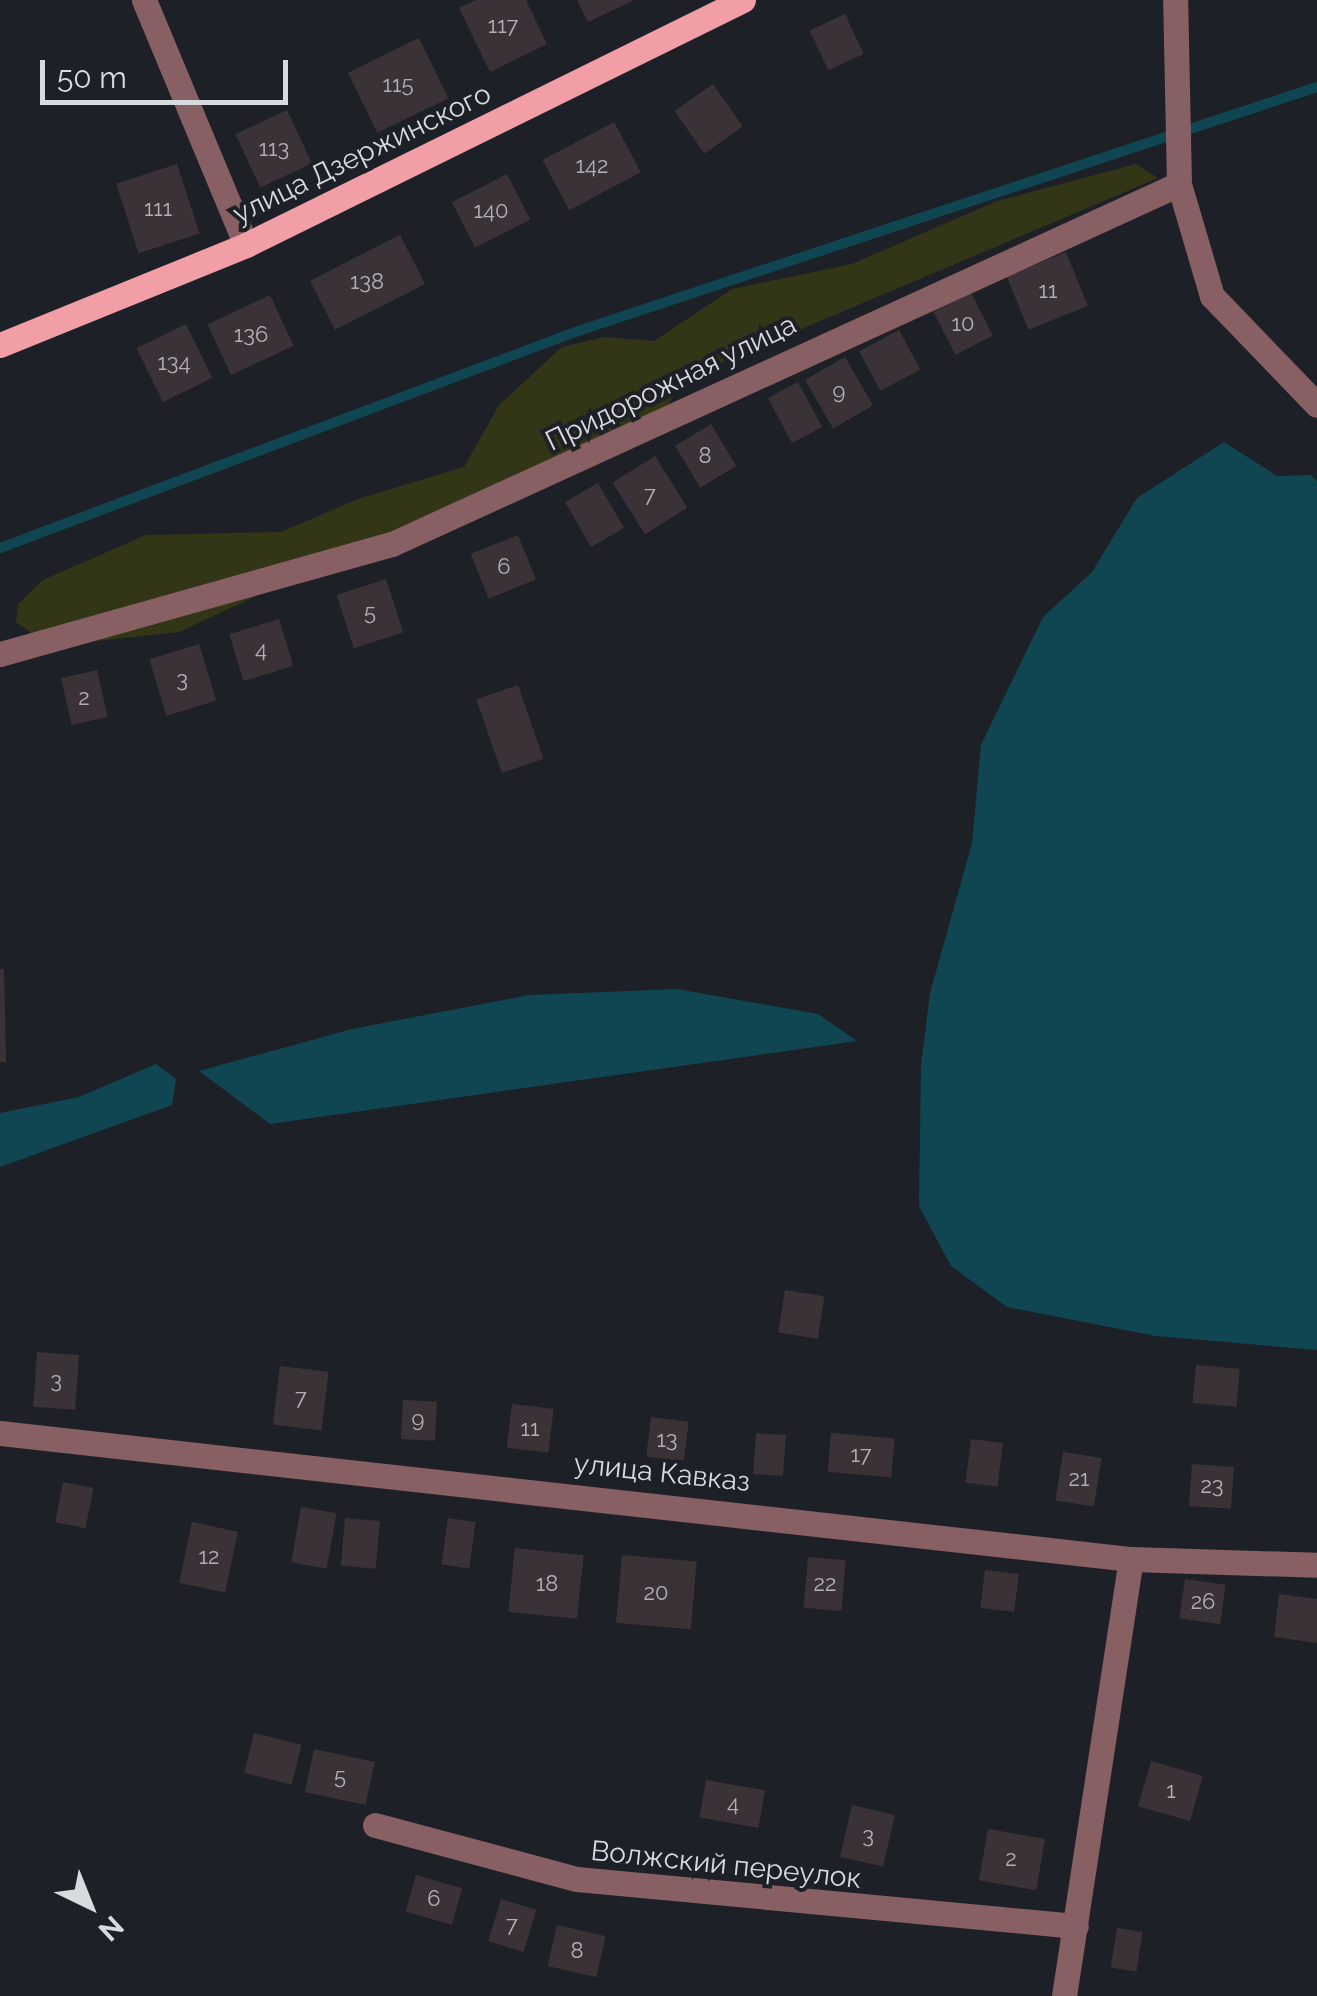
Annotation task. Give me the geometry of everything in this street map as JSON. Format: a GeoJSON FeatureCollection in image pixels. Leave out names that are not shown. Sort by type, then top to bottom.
{"type":"FeatureCollection","features":[{"type":"Feature","properties":{"kind":"main road","name":"улица Дзержинского"},"geometry":{"type":"LineString","coordinates":[[0,345],[246,245],[743,0]]}},
{"type":"Feature","properties":{"kind":"street"},"geometry":{"type":"LineString","coordinates":[[144,0],[246,245]]}},
{"type":"Feature","properties":{"kind":"street"},"geometry":{"type":"LineString","coordinates":[[1175,0],[1179,184],[1212,296],[1317,405]]}},
{"type":"Feature","properties":{"kind":"street","name":"Придорожная улица"},"geometry":{"type":"LineString","coordinates":[[0,654],[392,544],[1179,184]]}},
{"type":"Feature","properties":{"kind":"street","name":"улица Кавказ"},"geometry":{"type":"LineString","coordinates":[[0,1433],[1131,1559],[1317,1565]]}},
{"type":"Feature","properties":{"kind":"street"},"geometry":{"type":"LineString","coordinates":[[1064,1996],[1131,1559]]}},
{"type":"Feature","properties":{"kind":"street","name":"Волжский переулок"},"geometry":{"type":"LineString","coordinates":[[375,1825],[577,1880],[1076,1926]]}},
{"type":"Feature","properties":{"kind":"green space"},"geometry":{"type":"Polygon","coordinates":[[[1136,164],[1158,178],[681,380],[654,435],[384,537],[179,632],[70,644],[41,640],[16,622],[18,604],[43,580],[146,535],[281,532],[358,499],[464,467],[499,405],[562,347],[604,337],[654,341],[732,289],[852,264],[997,201],[1136,164]]]}},
{"type":"Feature","properties":{"kind":"water"},"geometry":{"type":"Polygon","coordinates":[[[1224,442],[1277,476],[1311,475],[1317,481],[1317,1350],[1156,1336],[1007,1307],[951,1266],[919,1206],[921,1065],[930,993],[972,843],[981,745],[1043,617],[1092,572],[1137,498],[1224,442]]]}},
{"type":"Feature","properties":{"kind":"water"},"geometry":{"type":"Polygon","coordinates":[[[677,989],[818,1014],[857,1041],[270,1124],[199,1071],[352,1029],[529,995],[677,989]]]}},
{"type":"Feature","properties":{"kind":"water"},"geometry":{"type":"Polygon","coordinates":[[[156,1064],[176,1079],[172,1105],[0,1167],[0,1113],[79,1097],[156,1064]]]}},
{"type":"Feature","properties":{"kind":"building"},"geometry":{"type":"Polygon","coordinates":[[[476,0],[526,0],[547,44],[490,72],[459,8],[476,0]]]}},
{"type":"Feature","properties":{"kind":"building"},"geometry":{"type":"Polygon","coordinates":[[[577,0],[634,0],[588,22],[577,0]]]}},
{"type":"Feature","properties":{"kind":"building"},"geometry":{"type":"Polygon","coordinates":[[[845,14],[864,54],[828,70],[810,30],[845,14]]]}},
{"type":"Feature","properties":{"kind":"building"},"geometry":{"type":"Polygon","coordinates":[[[419,38],[448,98],[377,133],[348,73],[419,38]]]}},
{"type":"Feature","properties":{"kind":"building"},"geometry":{"type":"Polygon","coordinates":[[[713,84],[743,127],[704,154],[674,111],[713,84]]]}},
{"type":"Feature","properties":{"kind":"building"},"geometry":{"type":"Polygon","coordinates":[[[287,110],[312,163],[260,188],[235,134],[287,110]]]}},
{"type":"Feature","properties":{"kind":"building"},"geometry":{"type":"Polygon","coordinates":[[[614,122],[641,172],[569,210],[542,160],[614,122]]]}},
{"type":"Feature","properties":{"kind":"building"},"geometry":{"type":"Polygon","coordinates":[[[177,164],[200,233],[139,253],[116,184],[177,164]]]}},
{"type":"Feature","properties":{"kind":"building"},"geometry":{"type":"Polygon","coordinates":[[[507,174],[530,219],[475,248],[452,202],[507,174]]]}},
{"type":"Feature","properties":{"kind":"building"},"geometry":{"type":"Polygon","coordinates":[[[400,235],[425,284],[335,330],[310,281],[400,235]]]}},
{"type":"Feature","properties":{"kind":"building"},"geometry":{"type":"Polygon","coordinates":[[[1066,252],[1088,306],[1028,330],[1007,276],[1066,252]]]}},
{"type":"Feature","properties":{"kind":"building"},"geometry":{"type":"Polygon","coordinates":[[[971,293],[993,336],[955,355],[934,312],[971,293]]]}},
{"type":"Feature","properties":{"kind":"building"},"geometry":{"type":"Polygon","coordinates":[[[270,295],[294,346],[231,375],[207,324],[270,295]]]}},
{"type":"Feature","properties":{"kind":"building"},"geometry":{"type":"Polygon","coordinates":[[[186,324],[212,378],[163,402],[137,348],[186,324]]]}},
{"type":"Feature","properties":{"kind":"building"},"geometry":{"type":"Polygon","coordinates":[[[899,330],[920,370],[880,391],[859,351],[899,330]]]}},
{"type":"Feature","properties":{"kind":"building"},"geometry":{"type":"Polygon","coordinates":[[[845,357],[873,405],[833,428],[805,380],[845,357]]]}},
{"type":"Feature","properties":{"kind":"building"},"geometry":{"type":"Polygon","coordinates":[[[798,382],[822,427],[792,443],[768,398],[798,382]]]}},
{"type":"Feature","properties":{"kind":"building"},"geometry":{"type":"Polygon","coordinates":[[[711,424],[736,466],[700,488],[675,446],[711,424]]]}},
{"type":"Feature","properties":{"kind":"building"},"geometry":{"type":"Polygon","coordinates":[[[655,456],[687,508],[645,534],[613,482],[655,456]]]}},
{"type":"Feature","properties":{"kind":"building"},"geometry":{"type":"Polygon","coordinates":[[[598,483],[624,528],[591,547],[565,502],[598,483]]]}},
{"type":"Feature","properties":{"kind":"building"},"geometry":{"type":"Polygon","coordinates":[[[518,535],[536,580],[489,599],[471,554],[518,535]]]}},
{"type":"Feature","properties":{"kind":"building"},"geometry":{"type":"Polygon","coordinates":[[[386,579],[403,632],[354,648],[337,595],[386,579]]]}},
{"type":"Feature","properties":{"kind":"building"},"geometry":{"type":"Polygon","coordinates":[[[279,619],[293,666],[244,681],[229,634],[279,619]]]}},
{"type":"Feature","properties":{"kind":"building"},"geometry":{"type":"Polygon","coordinates":[[[199,644],[216,700],[167,716],[149,659],[199,644]]]}},
{"type":"Feature","properties":{"kind":"building"},"geometry":{"type":"Polygon","coordinates":[[[97,670],[108,717],[72,725],[61,678],[97,670]]]}},
{"type":"Feature","properties":{"kind":"building"},"geometry":{"type":"Polygon","coordinates":[[[518,685],[543,759],[502,773],[476,699],[518,685]]]}},
{"type":"Feature","properties":{"kind":"building"},"geometry":{"type":"Polygon","coordinates":[[[0,969],[4,969],[6,1062],[0,1062],[0,969]]]}},
{"type":"Feature","properties":{"kind":"building"},"geometry":{"type":"Polygon","coordinates":[[[785,1290],[825,1296],[818,1339],[778,1332],[785,1290]]]}},
{"type":"Feature","properties":{"kind":"building"},"geometry":{"type":"Polygon","coordinates":[[[37,1352],[79,1355],[75,1410],[33,1407],[37,1352]]]}},
{"type":"Feature","properties":{"kind":"building"},"geometry":{"type":"Polygon","coordinates":[[[1196,1365],[1240,1369],[1237,1407],[1193,1403],[1196,1365]]]}},
{"type":"Feature","properties":{"kind":"building"},"geometry":{"type":"Polygon","coordinates":[[[280,1366],[329,1372],[321,1431],[273,1425],[280,1366]]]}},
{"type":"Feature","properties":{"kind":"building"},"geometry":{"type":"Polygon","coordinates":[[[403,1400],[437,1402],[435,1441],[401,1439],[403,1400]]]}},
{"type":"Feature","properties":{"kind":"building"},"geometry":{"type":"Polygon","coordinates":[[[512,1404],[554,1409],[548,1453],[507,1448],[512,1404]]]}},
{"type":"Feature","properties":{"kind":"building"},"geometry":{"type":"Polygon","coordinates":[[[651,1417],[689,1422],[684,1461],[646,1457],[651,1417]]]}},
{"type":"Feature","properties":{"kind":"building"},"geometry":{"type":"Polygon","coordinates":[[[756,1433],[786,1435],[783,1476],[753,1474],[756,1433]]]}},
{"type":"Feature","properties":{"kind":"building"},"geometry":{"type":"Polygon","coordinates":[[[831,1433],[895,1439],[891,1477],[828,1472],[831,1433]]]}},
{"type":"Feature","properties":{"kind":"building"},"geometry":{"type":"Polygon","coordinates":[[[971,1439],[1003,1443],[997,1487],[966,1483],[971,1439]]]}},
{"type":"Feature","properties":{"kind":"building"},"geometry":{"type":"Polygon","coordinates":[[[1063,1452],[1102,1458],[1094,1506],[1055,1500],[1063,1452]]]}},
{"type":"Feature","properties":{"kind":"building"},"geometry":{"type":"Polygon","coordinates":[[[1192,1464],[1234,1467],[1231,1509],[1189,1506],[1192,1464]]]}},
{"type":"Feature","properties":{"kind":"building"},"geometry":{"type":"Polygon","coordinates":[[[63,1482],[93,1488],[86,1528],[55,1522],[63,1482]]]}},
{"type":"Feature","properties":{"kind":"building"},"geometry":{"type":"Polygon","coordinates":[[[301,1507],[336,1513],[327,1568],[291,1562],[301,1507]]]}},
{"type":"Feature","properties":{"kind":"building"},"geometry":{"type":"Polygon","coordinates":[[[345,1518],[380,1521],[376,1569],[341,1566],[345,1518]]]}},
{"type":"Feature","properties":{"kind":"building"},"geometry":{"type":"Polygon","coordinates":[[[448,1518],[476,1522],[469,1568],[441,1565],[448,1518]]]}},
{"type":"Feature","properties":{"kind":"building"},"geometry":{"type":"Polygon","coordinates":[[[192,1522],[238,1532],[225,1592],[179,1583],[192,1522]]]}},
{"type":"Feature","properties":{"kind":"building"},"geometry":{"type":"Polygon","coordinates":[[[515,1548],[584,1555],[577,1619],[508,1612],[515,1548]]]}},
{"type":"Feature","properties":{"kind":"building"},"geometry":{"type":"Polygon","coordinates":[[[622,1555],[697,1562],[691,1629],[616,1623],[622,1555]]]}},
{"type":"Feature","properties":{"kind":"building"},"geometry":{"type":"Polygon","coordinates":[[[808,1557],[846,1560],[841,1611],[804,1608],[808,1557]]]}},
{"type":"Feature","properties":{"kind":"building"},"geometry":{"type":"Polygon","coordinates":[[[985,1570],[1019,1574],[1014,1612],[980,1608],[985,1570]]]}},
{"type":"Feature","properties":{"kind":"building"},"geometry":{"type":"Polygon","coordinates":[[[1185,1579],[1226,1585],[1220,1624],[1179,1619],[1185,1579]]]}},
{"type":"Feature","properties":{"kind":"building"},"geometry":{"type":"Polygon","coordinates":[[[1279,1594],[1317,1599],[1317,1643],[1274,1637],[1279,1594]]]}},
{"type":"Feature","properties":{"kind":"building"},"geometry":{"type":"Polygon","coordinates":[[[254,1733],[302,1745],[292,1785],[244,1773],[254,1733]]]}},
{"type":"Feature","properties":{"kind":"building"},"geometry":{"type":"Polygon","coordinates":[[[314,1749],[375,1762],[365,1805],[305,1792],[314,1749]]]}},
{"type":"Feature","properties":{"kind":"building"},"geometry":{"type":"Polygon","coordinates":[[[1151,1761],[1203,1776],[1190,1821],[1138,1806],[1151,1761]]]}},
{"type":"Feature","properties":{"kind":"building"},"geometry":{"type":"Polygon","coordinates":[[[706,1780],[765,1790],[758,1828],[699,1817],[706,1780]]]}},
{"type":"Feature","properties":{"kind":"building"},"geometry":{"type":"Polygon","coordinates":[[[852,1805],[895,1815],[883,1867],[840,1857],[852,1805]]]}},
{"type":"Feature","properties":{"kind":"building"},"geometry":{"type":"Polygon","coordinates":[[[988,1829],[1045,1839],[1036,1890],[979,1880],[988,1829]]]}},
{"type":"Feature","properties":{"kind":"building"},"geometry":{"type":"Polygon","coordinates":[[[416,1875],[462,1888],[452,1925],[406,1912],[416,1875]]]}},
{"type":"Feature","properties":{"kind":"building"},"geometry":{"type":"Polygon","coordinates":[[[501,1899],[536,1910],[524,1952],[488,1941],[501,1899]]]}},
{"type":"Feature","properties":{"kind":"building"},"geometry":{"type":"Polygon","coordinates":[[[557,1925],[606,1936],[596,1977],[548,1966],[557,1925]]]}},
{"type":"Feature","properties":{"kind":"building"},"geometry":{"type":"Polygon","coordinates":[[[1117,1928],[1143,1932],[1136,1972],[1111,1968],[1117,1928]]]}},
{"type":"Feature","properties":{"kind":"waterway"},"geometry":{"type":"LineString","coordinates":[[0,548],[578,331],[1317,87]]}}]}
